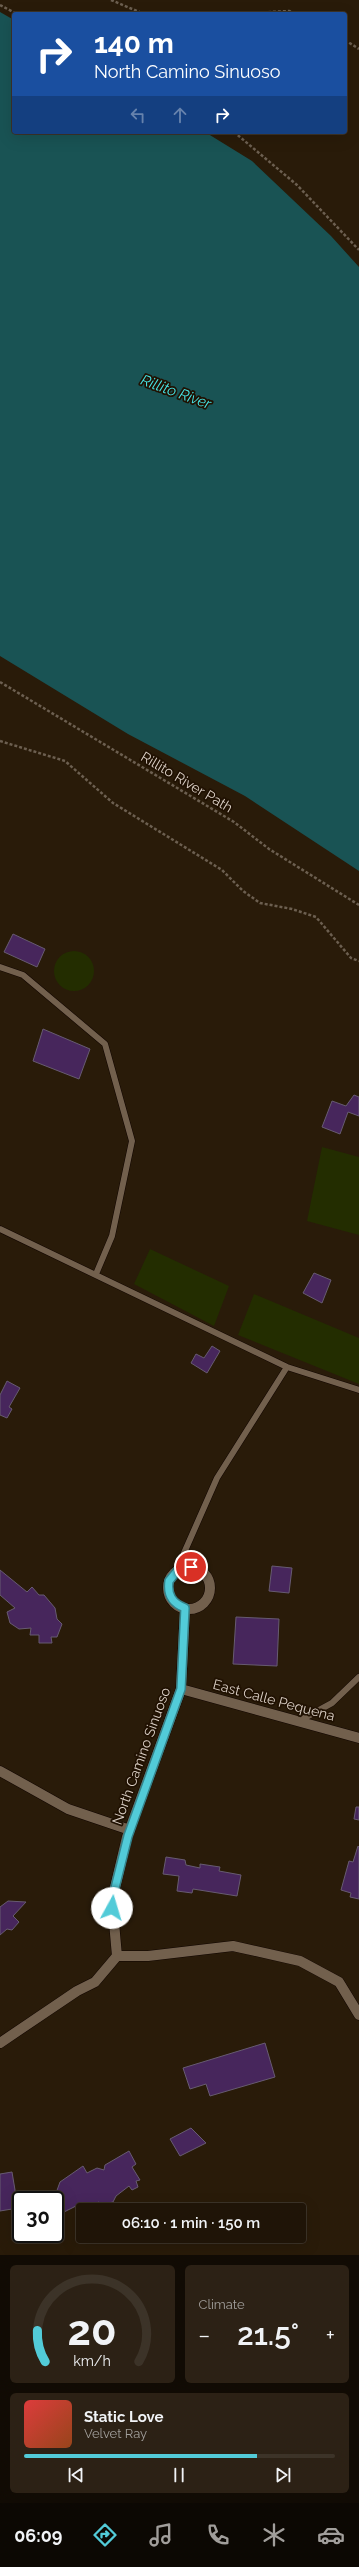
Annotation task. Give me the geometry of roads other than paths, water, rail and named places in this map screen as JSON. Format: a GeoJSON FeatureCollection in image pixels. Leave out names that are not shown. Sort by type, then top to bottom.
{"type":"FeatureCollection","features":[{"type":"Feature","properties":{"kind":"street"},"geometry":{"type":"LineString","coordinates":[[184,1567],[191,1567],[203,1572],[209,1584],[208,1597],[204,1602],[192,1608],[185,1608],[173,1601],[168,1588],[173,1574],[184,1567]]}},
{"type":"Feature","properties":{"kind":"street","name":"North Camino Sinuoso"},"geometry":{"type":"LineString","coordinates":[[117,1956],[112,1900],[130,1830],[181,1689],[185,1608]]}},
{"type":"Feature","properties":{"kind":"street","name":"East Calle Pequena"},"geometry":{"type":"LineString","coordinates":[[181,1689],[357,1739]]}},
{"type":"Feature","properties":{"kind":"street"},"geometry":{"type":"LineString","coordinates":[[0,1771],[68,1809],[130,1830]]}},
{"type":"Feature","properties":{"kind":"street"},"geometry":{"type":"LineString","coordinates":[[0,2043],[77,1991],[95,1982],[117,1956],[148,1956],[233,1946],[300,1961],[339,1982],[359,2015]]}},
{"type":"Feature","properties":{"kind":"lane"},"geometry":{"type":"LineString","coordinates":[[0,967],[23,975],[105,1044],[132,1140],[112,1236],[96,1274]]}},
{"type":"Feature","properties":{"kind":"lane"},"geometry":{"type":"LineString","coordinates":[[0,1228],[287,1367],[359,1390]]}},
{"type":"Feature","properties":{"kind":"lane"},"geometry":{"type":"LineString","coordinates":[[184,1567],[184,1553],[217,1478],[287,1367]]}},
{"type":"Feature","properties":{"kind":"lane"},"geometry":{"type":"LineString","coordinates":[[297,1722],[332,1703],[359,1677]]}},
{"type":"Feature","properties":{"kind":"water","name":"Rillito River"},"geometry":{"type":"Polygon","coordinates":[[[0,12],[12,19],[12,134],[208,134],[252,161],[331,236],[359,267],[359,871],[245,796],[128,734],[0,656],[0,12]]]}}]}
